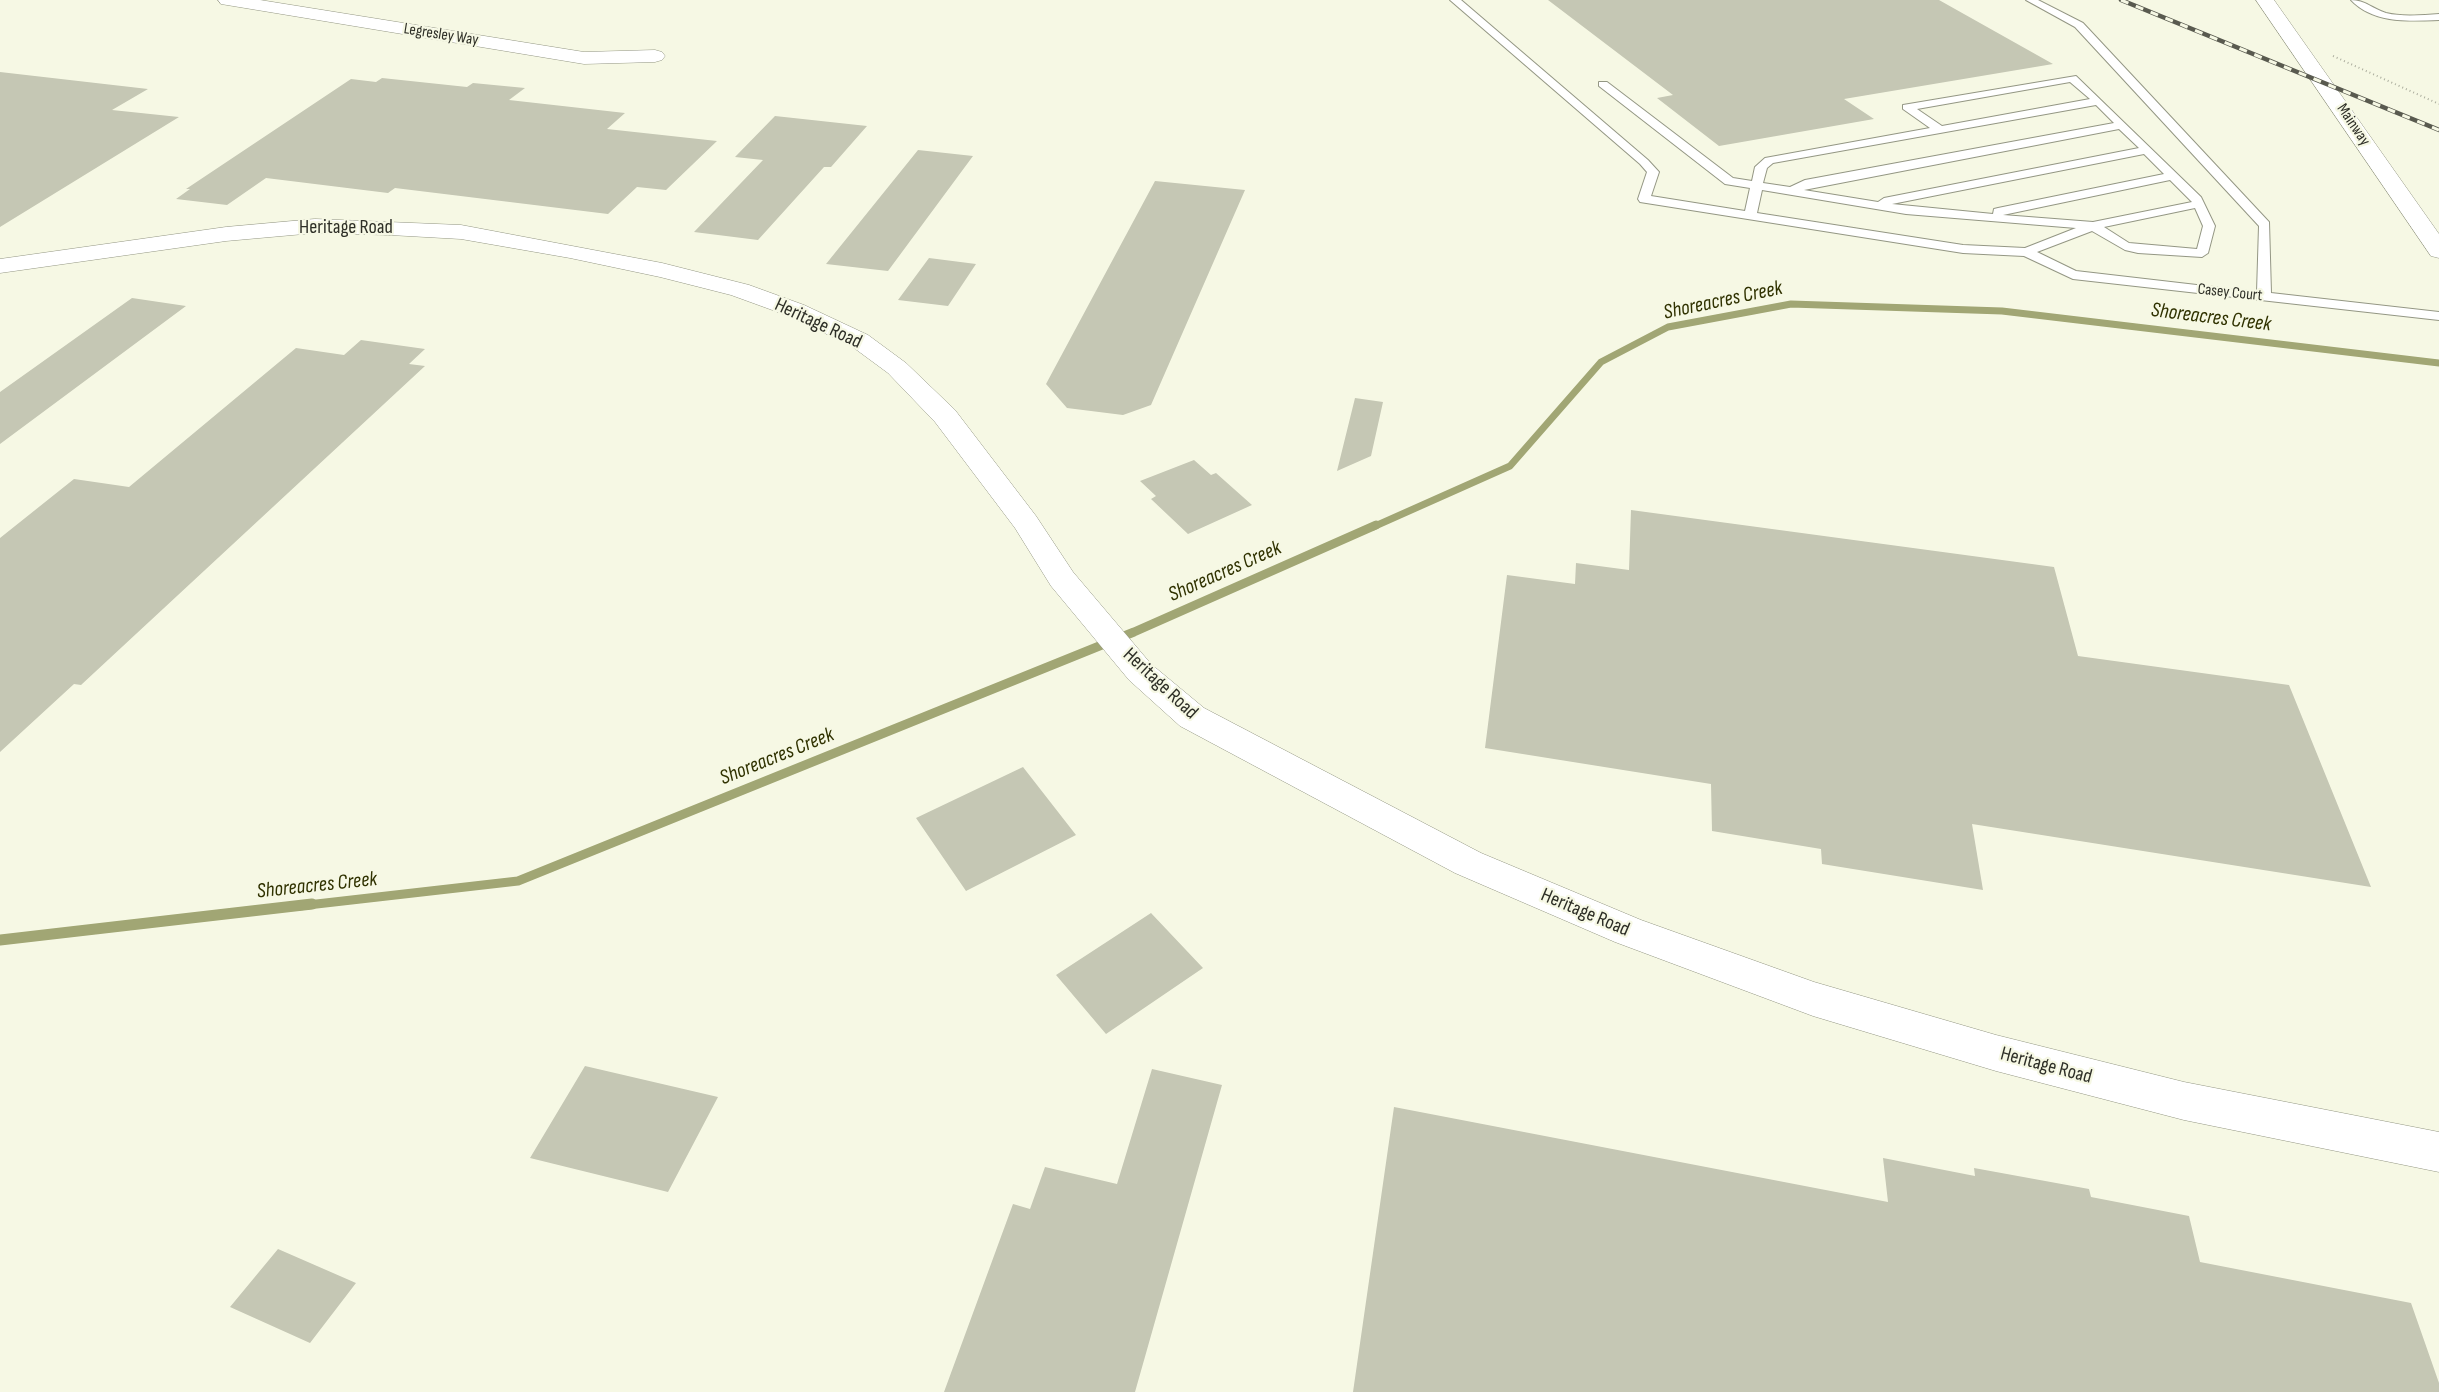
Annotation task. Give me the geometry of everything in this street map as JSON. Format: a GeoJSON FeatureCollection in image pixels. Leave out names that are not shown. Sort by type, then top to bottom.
{"type":"FeatureCollection","features":[{"type":"Feature","properties":{"kind":"street","name":"Legresley Way"},"geometry":{"type":"LineString","coordinates":[[227,0],[584,58],[655,56]]}},
{"type":"Feature","properties":{"kind":"street","name":"Mainway"},"geometry":{"type":"LineString","coordinates":[[2265,0],[2439,251]]}},
{"type":"Feature","properties":{"kind":"street","name":"Heritage Road"},"geometry":{"type":"LineString","coordinates":[[0,266],[226,234],[315,226],[377,227],[461,232],[662,270],[740,290],[795,310],[859,340],[897,368],[945,416],[1026,523],[1062,579],[1140,672],[1192,717],[1468,863],[1628,931],[1813,999],[1996,1053],[2184,1101],[2439,1152]]}},
{"type":"Feature","properties":{"kind":"lane"},"geometry":{"type":"LineString","coordinates":[[1455,0],[1644,162],[1653,172],[1644,199],[1963,249],[2026,252],[2092,226],[2198,204]]}},
{"type":"Feature","properties":{"kind":"lane"},"geometry":{"type":"LineString","coordinates":[[2031,0],[2079,25],[2265,225],[2264,296]]}},
{"type":"Feature","properties":{"kind":"lane"},"geometry":{"type":"LineString","coordinates":[[2356,0],[2370,10],[2396,18],[2439,17]]}},
{"type":"Feature","properties":{"kind":"lane"},"geometry":{"type":"LineString","coordinates":[[1603,84],[1729,181],[1871,204],[2092,226],[2125,246],[2138,249],[2202,253],[2209,226],[2198,204],[2147,150],[2072,78],[1907,107],[1940,129]]}},
{"type":"Feature","properties":{"kind":"lane"},"geometry":{"type":"LineString","coordinates":[[1750,215],[1761,167],[1769,160],[2098,101]]}},
{"type":"Feature","properties":{"kind":"lane"},"geometry":{"type":"LineString","coordinates":[[1792,191],[1805,184],[2122,125]]}},
{"type":"Feature","properties":{"kind":"lane"},"geometry":{"type":"LineString","coordinates":[[1871,204],[2147,150]]}},
{"type":"Feature","properties":{"kind":"lane"},"geometry":{"type":"LineString","coordinates":[[1977,216],[2172,176]]}},
{"type":"Feature","properties":{"kind":"lane","name":"Casey Court"},"geometry":{"type":"LineString","coordinates":[[2026,252],[2073,275],[2439,316]]}},
{"type":"Feature","properties":{"kind":"path"},"geometry":{"type":"LineString","coordinates":[[2294,42],[2337,58],[2439,104]]}},
{"type":"Feature","properties":{"kind":"building"},"geometry":{"type":"Polygon","coordinates":[[[1548,0],[1939,0],[2053,64],[1844,99],[1874,119],[1719,146],[1657,98],[1673,95],[1548,0]]]}},
{"type":"Feature","properties":{"kind":"building"},"geometry":{"type":"Polygon","coordinates":[[[0,72],[148,89],[112,110],[179,117],[0,227],[0,72]]]}},
{"type":"Feature","properties":{"kind":"building"},"geometry":{"type":"Polygon","coordinates":[[[382,78],[467,87],[473,83],[525,88],[509,100],[625,113],[607,129],[717,141],[666,190],[637,187],[608,214],[395,188],[388,193],[266,178],[227,205],[176,199],[190,189],[186,189],[351,79],[376,82],[382,78]]]}},
{"type":"Feature","properties":{"kind":"building"},"geometry":{"type":"Polygon","coordinates":[[[775,116],[867,126],[831,167],[824,167],[758,240],[694,232],[763,160],[735,157],[775,116]]]}},
{"type":"Feature","properties":{"kind":"building"},"geometry":{"type":"Polygon","coordinates":[[[918,150],[973,156],[888,271],[826,264],[918,150]]]}},
{"type":"Feature","properties":{"kind":"building"},"geometry":{"type":"Polygon","coordinates":[[[1155,181],[1245,190],[1151,405],[1123,415],[1067,408],[1046,384],[1155,181]]]}},
{"type":"Feature","properties":{"kind":"building"},"geometry":{"type":"Polygon","coordinates":[[[929,258],[976,264],[948,306],[898,300],[929,258]]]}},
{"type":"Feature","properties":{"kind":"building"},"geometry":{"type":"Polygon","coordinates":[[[132,298],[186,306],[0,444],[0,392],[132,298]]]}},
{"type":"Feature","properties":{"kind":"building"},"geometry":{"type":"Polygon","coordinates":[[[361,340],[425,349],[409,364],[425,366],[81,685],[74,684],[0,752],[0,538],[74,479],[129,487],[296,348],[344,355],[361,340]]]}},
{"type":"Feature","properties":{"kind":"building"},"geometry":{"type":"Polygon","coordinates":[[[1355,398],[1383,402],[1371,456],[1337,471],[1355,398]]]}},
{"type":"Feature","properties":{"kind":"building"},"geometry":{"type":"Polygon","coordinates":[[[1194,460],[1211,475],[1216,473],[1252,505],[1188,534],[1151,499],[1156,496],[1140,481],[1194,460]]]}},
{"type":"Feature","properties":{"kind":"building"},"geometry":{"type":"Polygon","coordinates":[[[1631,510],[2054,567],[2078,656],[2289,685],[2371,887],[1972,824],[1983,890],[1822,864],[1821,849],[1712,831],[1711,784],[1485,748],[1507,575],[1575,584],[1576,563],[1629,570],[1631,510]]]}},
{"type":"Feature","properties":{"kind":"building"},"geometry":{"type":"Polygon","coordinates":[[[1023,767],[1076,835],[966,891],[916,818],[1023,767]]]}},
{"type":"Feature","properties":{"kind":"building"},"geometry":{"type":"Polygon","coordinates":[[[1151,913],[1203,968],[1106,1034],[1056,975],[1151,913]]]}},
{"type":"Feature","properties":{"kind":"building"},"geometry":{"type":"Polygon","coordinates":[[[585,1066],[718,1097],[668,1192],[530,1158],[585,1066]]]}},
{"type":"Feature","properties":{"kind":"building"},"geometry":{"type":"Polygon","coordinates":[[[1152,1069],[1222,1085],[1135,1392],[944,1392],[1013,1204],[1030,1209],[1045,1167],[1117,1184],[1152,1069]]]}},
{"type":"Feature","properties":{"kind":"building"},"geometry":{"type":"Polygon","coordinates":[[[1394,1107],[1888,1202],[1883,1158],[1975,1176],[1974,1168],[2089,1189],[2091,1197],[2189,1216],[2200,1262],[2411,1303],[2439,1383],[2439,1392],[1353,1392],[1394,1107]]]}},
{"type":"Feature","properties":{"kind":"building"},"geometry":{"type":"Polygon","coordinates":[[[278,1249],[356,1283],[310,1343],[230,1307],[278,1249]]]}},
{"type":"Feature","properties":{"kind":"waterway","name":"Shoreacres Creek"},"geometry":{"type":"LineString","coordinates":[[1373,527],[1510,466],[1601,362],[1668,327],[1791,304],[2002,311],[2439,363]]}},
{"type":"Feature","properties":{"kind":"waterway","name":"Shoreacres Creek"},"geometry":{"type":"LineString","coordinates":[[299,906],[518,881],[1134,632],[1376,525]]}},
{"type":"Feature","properties":{"kind":"waterway","name":"Shoreacres Creek"},"geometry":{"type":"LineString","coordinates":[[0,940],[312,904]]}},
{"type":"Feature","properties":{"kind":"railway"},"geometry":{"type":"LineString","coordinates":[[2121,0],[2439,130]]}}]}
